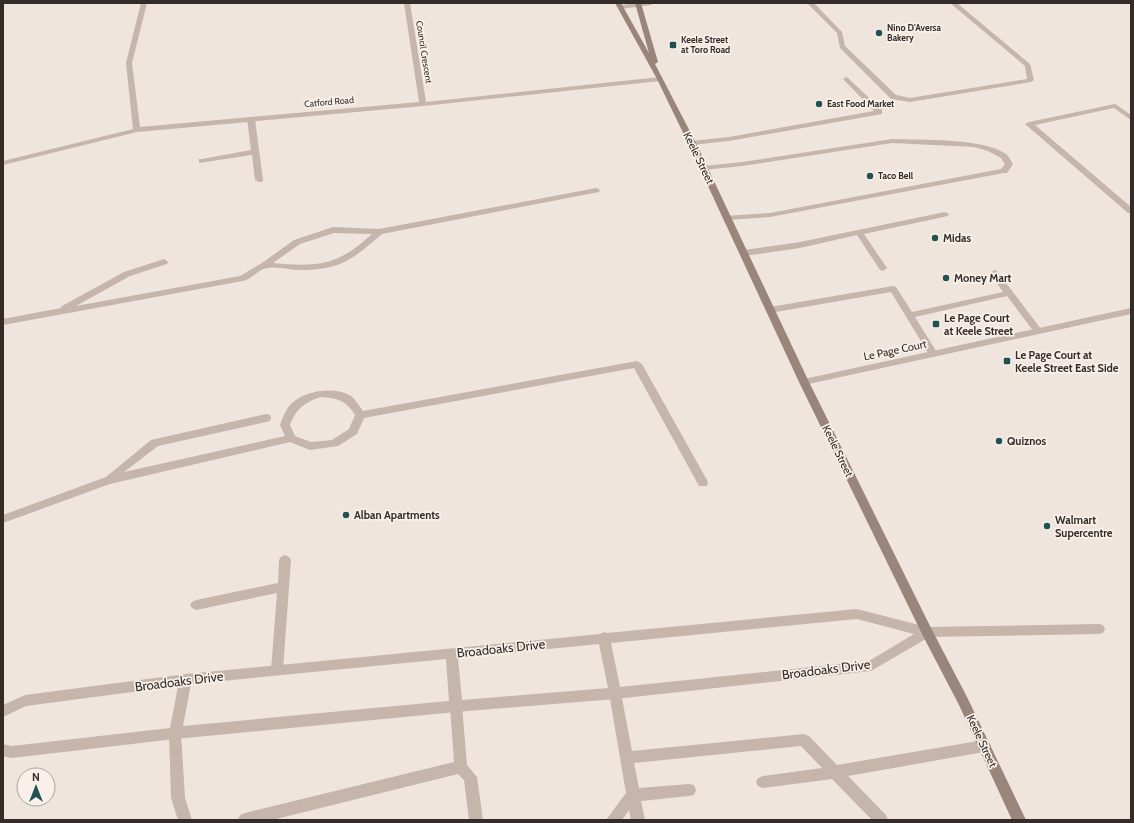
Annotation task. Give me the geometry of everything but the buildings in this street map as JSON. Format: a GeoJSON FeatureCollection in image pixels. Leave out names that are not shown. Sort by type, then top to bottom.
{"type":"FeatureCollection","features":[{"type":"Feature","properties":{"kind":"main road","name":"Keele Street"},"geometry":{"type":"LineString","coordinates":[[638,4],[660,79]]}},
{"type":"Feature","properties":{"kind":"main road","name":"Keele Street"},"geometry":{"type":"LineString","coordinates":[[620,5],[660,79],[692,143],[804,382],[1019,820]]}},
{"type":"Feature","properties":{"kind":"street"},"geometry":{"type":"LineString","coordinates":[[137,130],[129,63],[144,3]]}},
{"type":"Feature","properties":{"kind":"street","name":"Council Crescent"},"geometry":{"type":"LineString","coordinates":[[407,3],[423,104]]}},
{"type":"Feature","properties":{"kind":"street"},"geometry":{"type":"LineString","coordinates":[[620,5],[651,3]]}},
{"type":"Feature","properties":{"kind":"street"},"geometry":{"type":"LineString","coordinates":[[811,3],[840,33],[842,46],[894,97],[910,100],[1031,80],[1028,65],[953,3]]}},
{"type":"Feature","properties":{"kind":"street","name":"Catford Road"},"geometry":{"type":"LineString","coordinates":[[3,164],[137,130],[423,104],[660,79]]}},
{"type":"Feature","properties":{"kind":"street"},"geometry":{"type":"LineString","coordinates":[[692,143],[729,139],[879,112],[846,79]]}},
{"type":"Feature","properties":{"kind":"street"},"geometry":{"type":"LineString","coordinates":[[1131,118],[1115,106],[1029,124],[1131,211]]}},
{"type":"Feature","properties":{"kind":"street"},"geometry":{"type":"LineString","coordinates":[[251,119],[260,180]]}},
{"type":"Feature","properties":{"kind":"street"},"geometry":{"type":"LineString","coordinates":[[704,168],[742,164],[892,141],[974,145],[991,148],[1004,156],[1009,164],[1004,170],[996,172],[770,215],[727,218]]}},
{"type":"Feature","properties":{"kind":"street"},"geometry":{"type":"LineString","coordinates":[[202,161],[256,152]]}},
{"type":"Feature","properties":{"kind":"street"},"geometry":{"type":"LineString","coordinates":[[3,322],[243,278],[265,265],[297,242],[332,230],[379,232],[596,190]]}},
{"type":"Feature","properties":{"kind":"street"},"geometry":{"type":"LineString","coordinates":[[744,253],[800,245],[945,214]]}},
{"type":"Feature","properties":{"kind":"street"},"geometry":{"type":"LineString","coordinates":[[265,265],[299,268],[324,266],[358,251],[379,232]]}},
{"type":"Feature","properties":{"kind":"street"},"geometry":{"type":"LineString","coordinates":[[859,232],[883,268]]}},
{"type":"Feature","properties":{"kind":"street"},"geometry":{"type":"LineString","coordinates":[[56,312],[127,274],[164,262]]}},
{"type":"Feature","properties":{"kind":"street"},"geometry":{"type":"LineString","coordinates":[[994,273],[1038,331]]}},
{"type":"Feature","properties":{"kind":"street"},"geometry":{"type":"LineString","coordinates":[[770,310],[893,289],[933,354]]}},
{"type":"Feature","properties":{"kind":"street"},"geometry":{"type":"LineString","coordinates":[[910,315],[1010,293]]}},
{"type":"Feature","properties":{"kind":"street","name":"Le Page Court"},"geometry":{"type":"LineString","coordinates":[[804,382],[1131,311]]}},
{"type":"Feature","properties":{"kind":"street"},"geometry":{"type":"LineString","coordinates":[[360,415],[637,364],[703,483]]}},
{"type":"Feature","properties":{"kind":"street"},"geometry":{"type":"LineString","coordinates":[[291,438],[285,426],[289,412],[302,400],[320,394],[339,395],[353,402],[360,415]]}},
{"type":"Feature","properties":{"kind":"street"},"geometry":{"type":"LineString","coordinates":[[3,519],[108,480],[291,438],[310,446],[334,443],[353,431],[360,415]]}},
{"type":"Feature","properties":{"kind":"street"},"geometry":{"type":"LineString","coordinates":[[108,480],[155,443],[266,418]]}},
{"type":"Feature","properties":{"kind":"street"},"geometry":{"type":"LineString","coordinates":[[277,670],[285,560]]}},
{"type":"Feature","properties":{"kind":"street"},"geometry":{"type":"LineString","coordinates":[[196,606],[283,587]]}},
{"type":"Feature","properties":{"kind":"street","name":"Broadoaks Drive"},"geometry":{"type":"LineString","coordinates":[[3,711],[25,701],[186,679],[452,654],[604,637],[857,614],[927,632]]}},
{"type":"Feature","properties":{"kind":"street"},"geometry":{"type":"LineString","coordinates":[[927,632],[1099,629]]}},
{"type":"Feature","properties":{"kind":"street","name":"Broadoaks Drive"},"geometry":{"type":"LineString","coordinates":[[3,750],[12,752],[175,733],[456,706],[614,693],[871,666],[927,632]]}},
{"type":"Feature","properties":{"kind":"street"},"geometry":{"type":"LineString","coordinates":[[604,637],[638,820]]}},
{"type":"Feature","properties":{"kind":"street"},"geometry":{"type":"LineString","coordinates":[[452,654],[461,767],[470,777],[476,820]]}},
{"type":"Feature","properties":{"kind":"street"},"geometry":{"type":"LineString","coordinates":[[185,820],[178,798],[175,733],[186,679]]}},
{"type":"Feature","properties":{"kind":"street"},"geometry":{"type":"LineString","coordinates":[[627,758],[804,740],[881,820]]}},
{"type":"Feature","properties":{"kind":"street"},"geometry":{"type":"LineString","coordinates":[[763,782],[835,772],[984,746]]}},
{"type":"Feature","properties":{"kind":"street"},"geometry":{"type":"LineString","coordinates":[[245,820],[461,767]]}},
{"type":"Feature","properties":{"kind":"street"},"geometry":{"type":"LineString","coordinates":[[613,820],[633,795],[688,790]]}},
{"type":"Feature","properties":{"kind":"place","name":"Nino D'Aversa Bakery"},"geometry":{"type":"Point","coordinates":[879,33]}},
{"type":"Feature","properties":{"kind":"place","name":"Keele Street at Toro Road"},"geometry":{"type":"Point","coordinates":[673,45]}},
{"type":"Feature","properties":{"kind":"place","name":"East Food Market"},"geometry":{"type":"Point","coordinates":[819,104]}},
{"type":"Feature","properties":{"kind":"place","name":"Taco Bell"},"geometry":{"type":"Point","coordinates":[870,176]}},
{"type":"Feature","properties":{"kind":"place","name":"Midas"},"geometry":{"type":"Point","coordinates":[935,238]}},
{"type":"Feature","properties":{"kind":"place","name":"Money Mart"},"geometry":{"type":"Point","coordinates":[946,278]}},
{"type":"Feature","properties":{"kind":"place","name":"Le Page Court at Keele Street"},"geometry":{"type":"Point","coordinates":[936,324]}},
{"type":"Feature","properties":{"kind":"place","name":"Le Page Court at Keele Street East Side"},"geometry":{"type":"Point","coordinates":[1007,361]}},
{"type":"Feature","properties":{"kind":"place","name":"Quiznos"},"geometry":{"type":"Point","coordinates":[999,441]}},
{"type":"Feature","properties":{"kind":"place","name":"Alban Apartments"},"geometry":{"type":"Point","coordinates":[346,515]}},
{"type":"Feature","properties":{"kind":"place","name":"Walmart Supercentre"},"geometry":{"type":"Point","coordinates":[1047,526]}}]}
